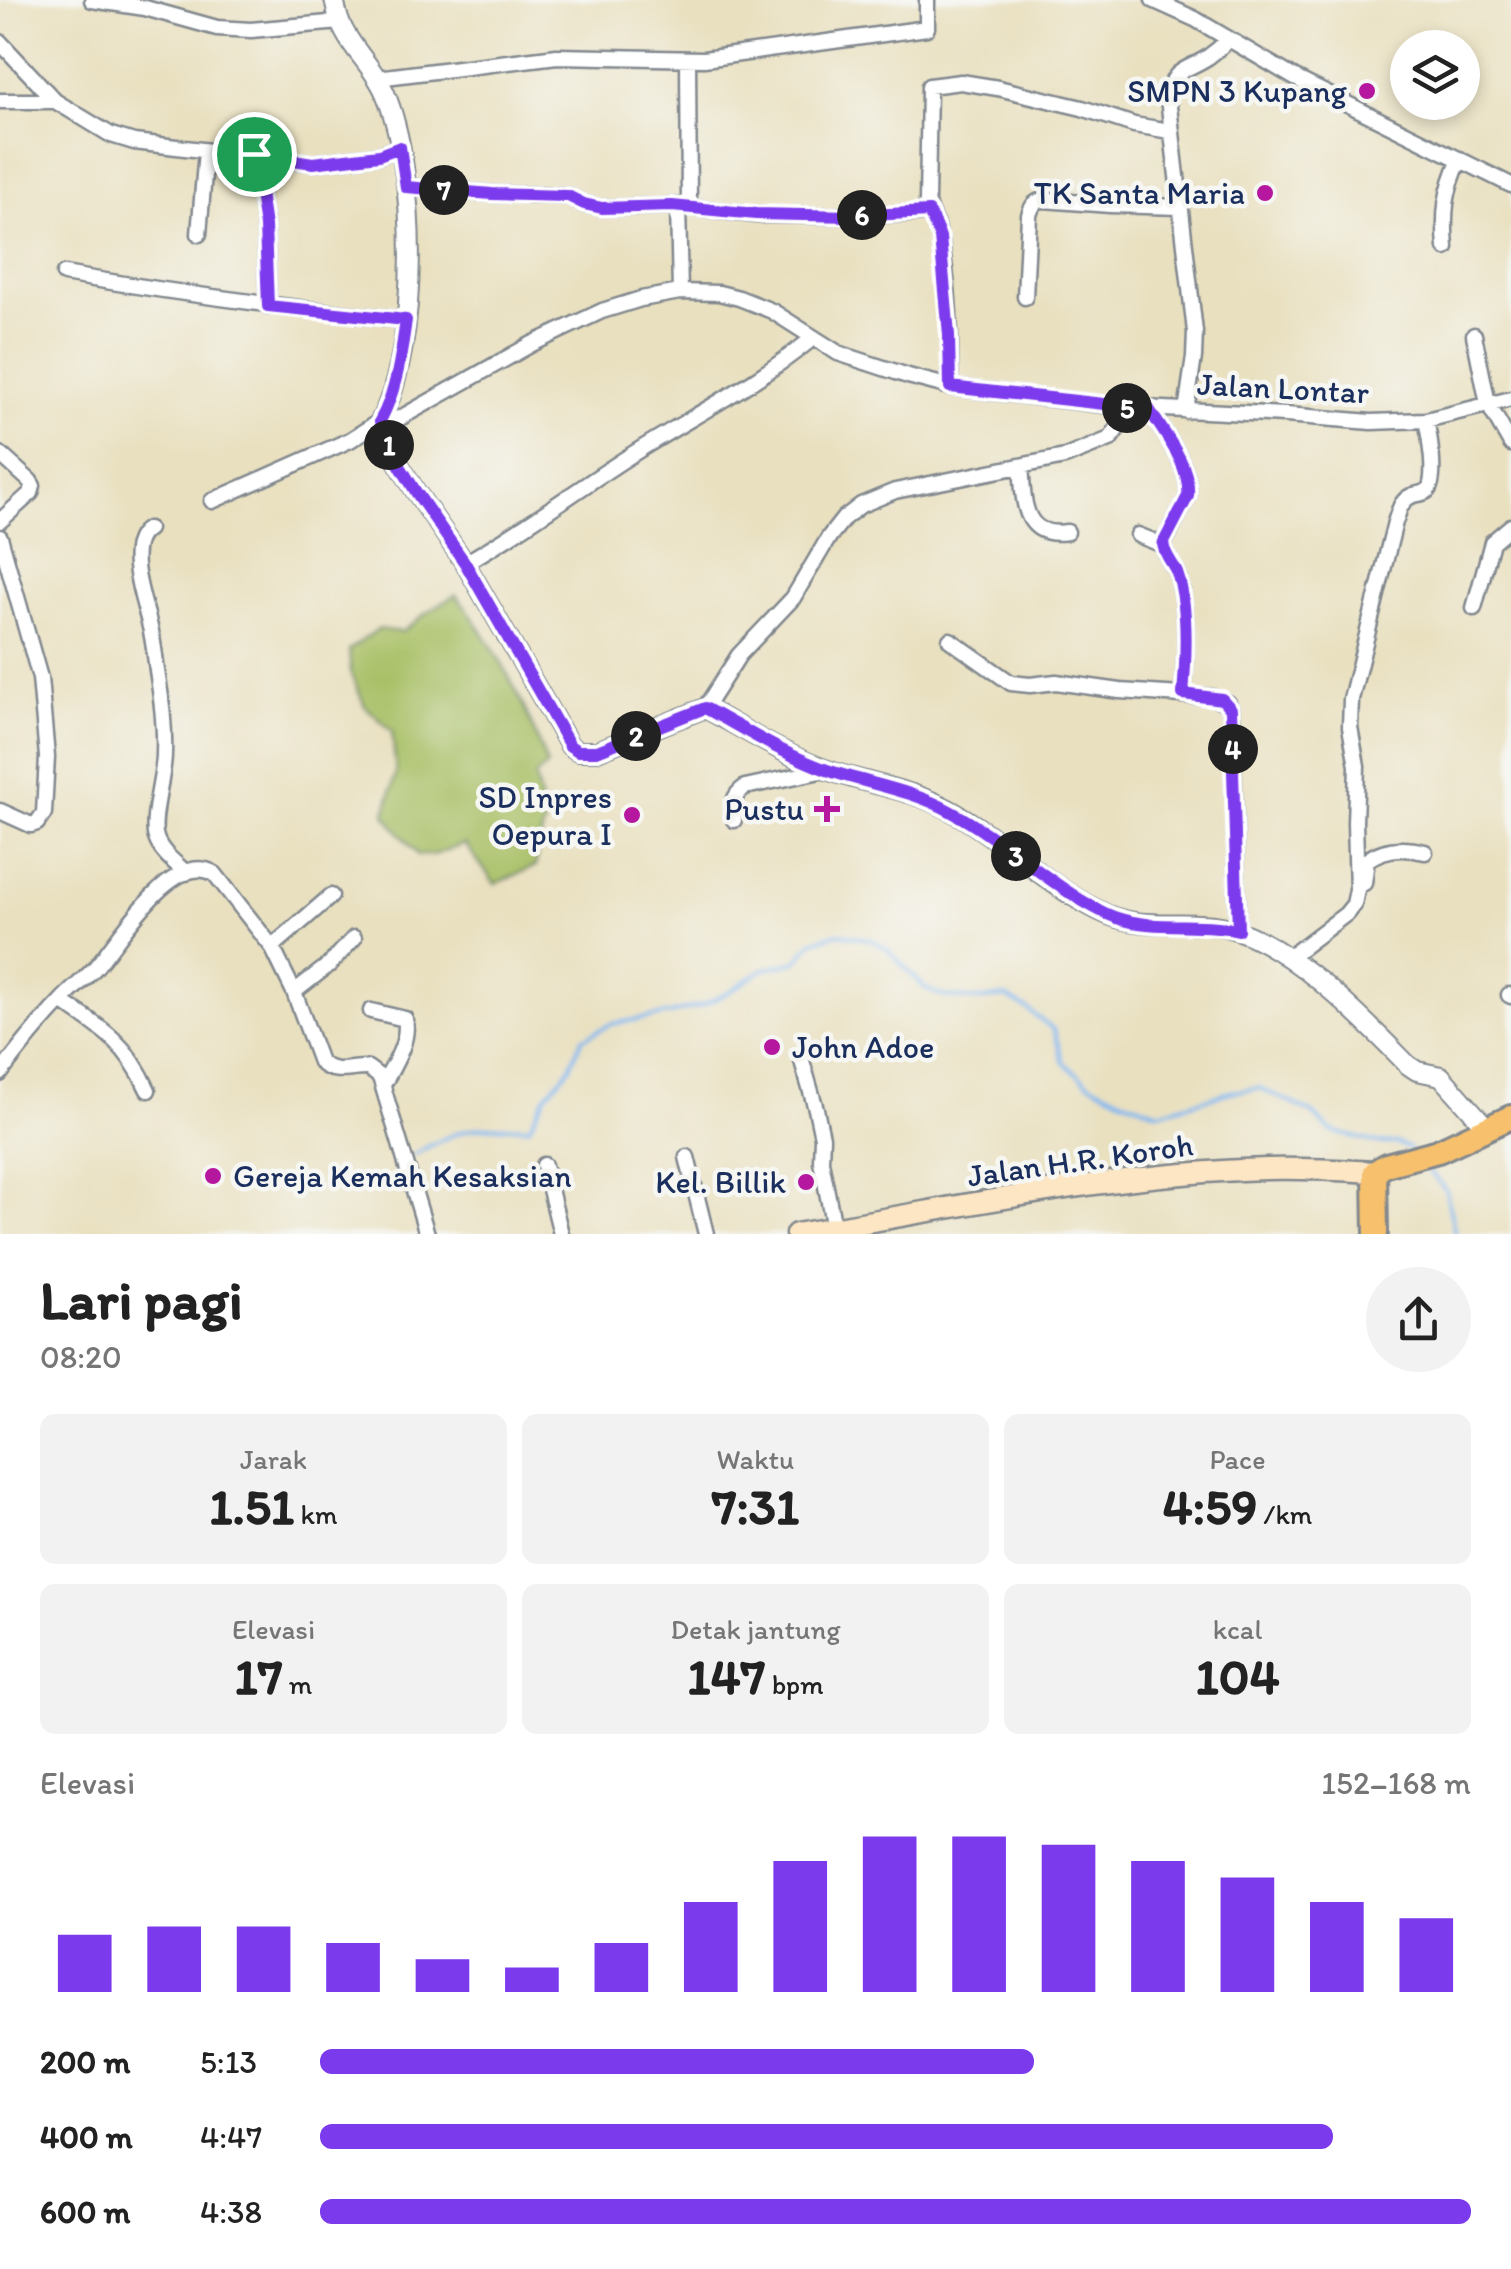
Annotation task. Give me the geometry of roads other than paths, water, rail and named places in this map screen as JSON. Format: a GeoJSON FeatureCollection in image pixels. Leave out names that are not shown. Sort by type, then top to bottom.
{"type":"FeatureCollection","features":[{"type":"Feature","properties":{"kind":"main road"},"geometry":{"type":"LineString","coordinates":[[1376,1234],[1375,1172],[1404,1159],[1438,1151],[1511,1117]]}},
{"type":"Feature","properties":{"kind":"main road","name":"Jalan H.R. Koroh"},"geometry":{"type":"LineString","coordinates":[[796,1234],[1095,1184],[1264,1169],[1375,1172]]}},
{"type":"Feature","properties":{"kind":"street"},"geometry":{"type":"LineString","coordinates":[[92,0],[145,8],[217,28],[251,30],[340,22]]}},
{"type":"Feature","properties":{"kind":"street"},"geometry":{"type":"LineString","coordinates":[[334,0],[340,22],[377,78],[396,121],[406,187],[410,295],[398,368],[389,404],[380,421],[391,451],[465,563],[566,740],[578,751],[613,746],[705,708],[739,655],[793,598],[829,537],[844,518],[862,505],[895,491],[1066,457],[1110,439],[1122,408]]}},
{"type":"Feature","properties":{"kind":"street"},"geometry":{"type":"LineString","coordinates":[[377,78],[557,56],[688,60],[740,56],[927,28],[927,0]]}},
{"type":"Feature","properties":{"kind":"street"},"geometry":{"type":"LineString","coordinates":[[1153,0],[1195,19],[1295,78],[1511,185]]}},
{"type":"Feature","properties":{"kind":"street"},"geometry":{"type":"LineString","coordinates":[[1186,411],[1195,332],[1168,98],[1170,83],[1178,72],[1228,40]]}},
{"type":"Feature","properties":{"kind":"street"},"geometry":{"type":"LineString","coordinates":[[0,42],[55,101],[111,135],[134,142],[313,163],[379,155],[400,147]]}},
{"type":"Feature","properties":{"kind":"street"},"geometry":{"type":"LineString","coordinates":[[680,292],[688,60]]}},
{"type":"Feature","properties":{"kind":"street"},"geometry":{"type":"LineString","coordinates":[[950,387],[940,237],[929,212],[926,178],[929,86],[960,82],[998,88],[1170,131]]}},
{"type":"Feature","properties":{"kind":"street"},"geometry":{"type":"LineString","coordinates":[[0,101],[55,101]]}},
{"type":"Feature","properties":{"kind":"street"},"geometry":{"type":"LineString","coordinates":[[199,234],[206,151]]}},
{"type":"Feature","properties":{"kind":"street"},"geometry":{"type":"LineString","coordinates":[[254,154],[265,226],[268,306]]}},
{"type":"Feature","properties":{"kind":"street"},"geometry":{"type":"LineString","coordinates":[[1446,248],[1446,196],[1460,159]]}},
{"type":"Feature","properties":{"kind":"street"},"geometry":{"type":"LineString","coordinates":[[406,187],[568,196],[602,208],[683,207],[756,214],[851,216],[929,212]]}},
{"type":"Feature","properties":{"kind":"street"},"geometry":{"type":"LineString","coordinates":[[1025,297],[1030,215],[1037,202],[1180,208]]}},
{"type":"Feature","properties":{"kind":"street"},"geometry":{"type":"LineString","coordinates":[[64,274],[268,306],[406,320]]}},
{"type":"Feature","properties":{"kind":"street","name":"Jalan Lontar"},"geometry":{"type":"LineString","coordinates":[[212,501],[350,440],[380,421],[400,418],[532,344],[602,310],[680,292],[739,298],[772,312],[838,354],[950,387],[1122,408],[1371,422],[1426,420],[1511,398]]}},
{"type":"Feature","properties":{"kind":"street"},"geometry":{"type":"LineString","coordinates":[[1474,334],[1488,404],[1511,444]]}},
{"type":"Feature","properties":{"kind":"street"},"geometry":{"type":"LineString","coordinates":[[465,563],[787,360],[813,338]]}},
{"type":"Feature","properties":{"kind":"street"},"geometry":{"type":"LineString","coordinates":[[1149,409],[1188,476],[1188,496],[1163,544],[1182,598],[1186,659],[1183,694]]}},
{"type":"Feature","properties":{"kind":"street"},"geometry":{"type":"LineString","coordinates":[[1288,958],[1351,909],[1357,890],[1357,766],[1349,714],[1351,700],[1402,503],[1426,491],[1432,483],[1426,420]]}},
{"type":"Feature","properties":{"kind":"street"},"geometry":{"type":"LineString","coordinates":[[0,454],[32,486],[31,493],[0,521]]}},
{"type":"Feature","properties":{"kind":"street"},"geometry":{"type":"LineString","coordinates":[[1021,466],[1030,519],[1043,530],[1067,532]]}},
{"type":"Feature","properties":{"kind":"street"},"geometry":{"type":"LineString","coordinates":[[1474,608],[1492,542],[1511,526]]}},
{"type":"Feature","properties":{"kind":"street"},"geometry":{"type":"LineString","coordinates":[[148,529],[138,538],[135,560],[150,627],[164,726],[162,783],[154,827],[164,852],[186,873]]}},
{"type":"Feature","properties":{"kind":"street"},"geometry":{"type":"LineString","coordinates":[[1138,535],[1163,544]]}},
{"type":"Feature","properties":{"kind":"street"},"geometry":{"type":"LineString","coordinates":[[0,537],[34,652],[44,706],[47,758],[41,820],[30,824],[0,811]]}},
{"type":"Feature","properties":{"kind":"street"},"geometry":{"type":"LineString","coordinates":[[950,640],[1019,685],[1056,682],[1222,699],[1231,709],[1238,930]]}},
{"type":"Feature","properties":{"kind":"street"},"geometry":{"type":"LineString","coordinates":[[705,708],[826,770],[895,789],[948,810],[1062,888],[1116,918],[1145,924],[1216,925],[1238,930],[1272,946],[1358,1014],[1408,1065],[1441,1076],[1487,1128]]}},
{"type":"Feature","properties":{"kind":"street"},"geometry":{"type":"LineString","coordinates":[[734,820],[734,798],[745,787],[826,770]]}},
{"type":"Feature","properties":{"kind":"street"},"geometry":{"type":"LineString","coordinates":[[1357,890],[1362,887],[1367,860],[1373,855],[1384,850],[1424,852]]}},
{"type":"Feature","properties":{"kind":"street"},"geometry":{"type":"LineString","coordinates":[[0,1074],[60,1002],[96,968],[150,899],[186,873],[204,869],[216,874],[272,947],[294,992],[315,1054],[324,1067],[368,1068],[384,1083],[427,1234]]}},
{"type":"Feature","properties":{"kind":"street"},"geometry":{"type":"LineString","coordinates":[[272,947],[332,896]]}},
{"type":"Feature","properties":{"kind":"street"},"geometry":{"type":"LineString","coordinates":[[294,992],[330,964],[354,938]]}},
{"type":"Feature","properties":{"kind":"street"},"geometry":{"type":"LineString","coordinates":[[60,1002],[98,1026],[129,1054],[148,1090]]}},
{"type":"Feature","properties":{"kind":"street"},"geometry":{"type":"LineString","coordinates":[[371,1011],[406,1019],[408,1029],[384,1083]]}},
{"type":"Feature","properties":{"kind":"street"},"geometry":{"type":"LineString","coordinates":[[802,1061],[822,1137],[822,1161],[834,1228]]}},
{"type":"Feature","properties":{"kind":"street"},"geometry":{"type":"LineString","coordinates":[[687,1157],[706,1234]]}},
{"type":"Feature","properties":{"kind":"street"},"geometry":{"type":"LineString","coordinates":[[544,1165],[561,1234]]}},
{"type":"Feature","properties":{"kind":"waterway"},"geometry":{"type":"LineString","coordinates":[[415,1154],[469,1130],[529,1127],[546,1095],[569,1069],[582,1039],[611,1024],[703,1005],[762,970],[797,961],[812,942],[838,933],[871,940],[886,948],[925,988],[942,996],[976,1000],[1006,997],[1027,1009],[1054,1030],[1063,1062],[1089,1083],[1122,1099],[1160,1112],[1230,1092],[1260,1088],[1312,1113],[1331,1131],[1410,1149]]}},
{"type":"Feature","properties":{"kind":"waterway"},"geometry":{"type":"LineString","coordinates":[[1423,1163],[1446,1191],[1455,1234]]}},
{"type":"Feature","properties":{"kind":"place","name":"SMPN 3 Kupang"},"geometry":{"type":"Point","coordinates":[1367,91]}},
{"type":"Feature","properties":{"kind":"place","name":"TK Santa Maria"},"geometry":{"type":"Point","coordinates":[1265,193]}},
{"type":"Feature","properties":{"kind":"place","name":"Pustu"},"geometry":{"type":"Point","coordinates":[827,809]}},
{"type":"Feature","properties":{"kind":"place","name":"SD Inpres Oepura I"},"geometry":{"type":"Point","coordinates":[632,815]}},
{"type":"Feature","properties":{"kind":"place","name":"John Adoe"},"geometry":{"type":"Point","coordinates":[772,1047]}},
{"type":"Feature","properties":{"kind":"place","name":"Gereja Kemah Kesaksian"},"geometry":{"type":"Point","coordinates":[213,1176]}},
{"type":"Feature","properties":{"kind":"place","name":"Kel. Billik"},"geometry":{"type":"Point","coordinates":[806,1182]}}]}
